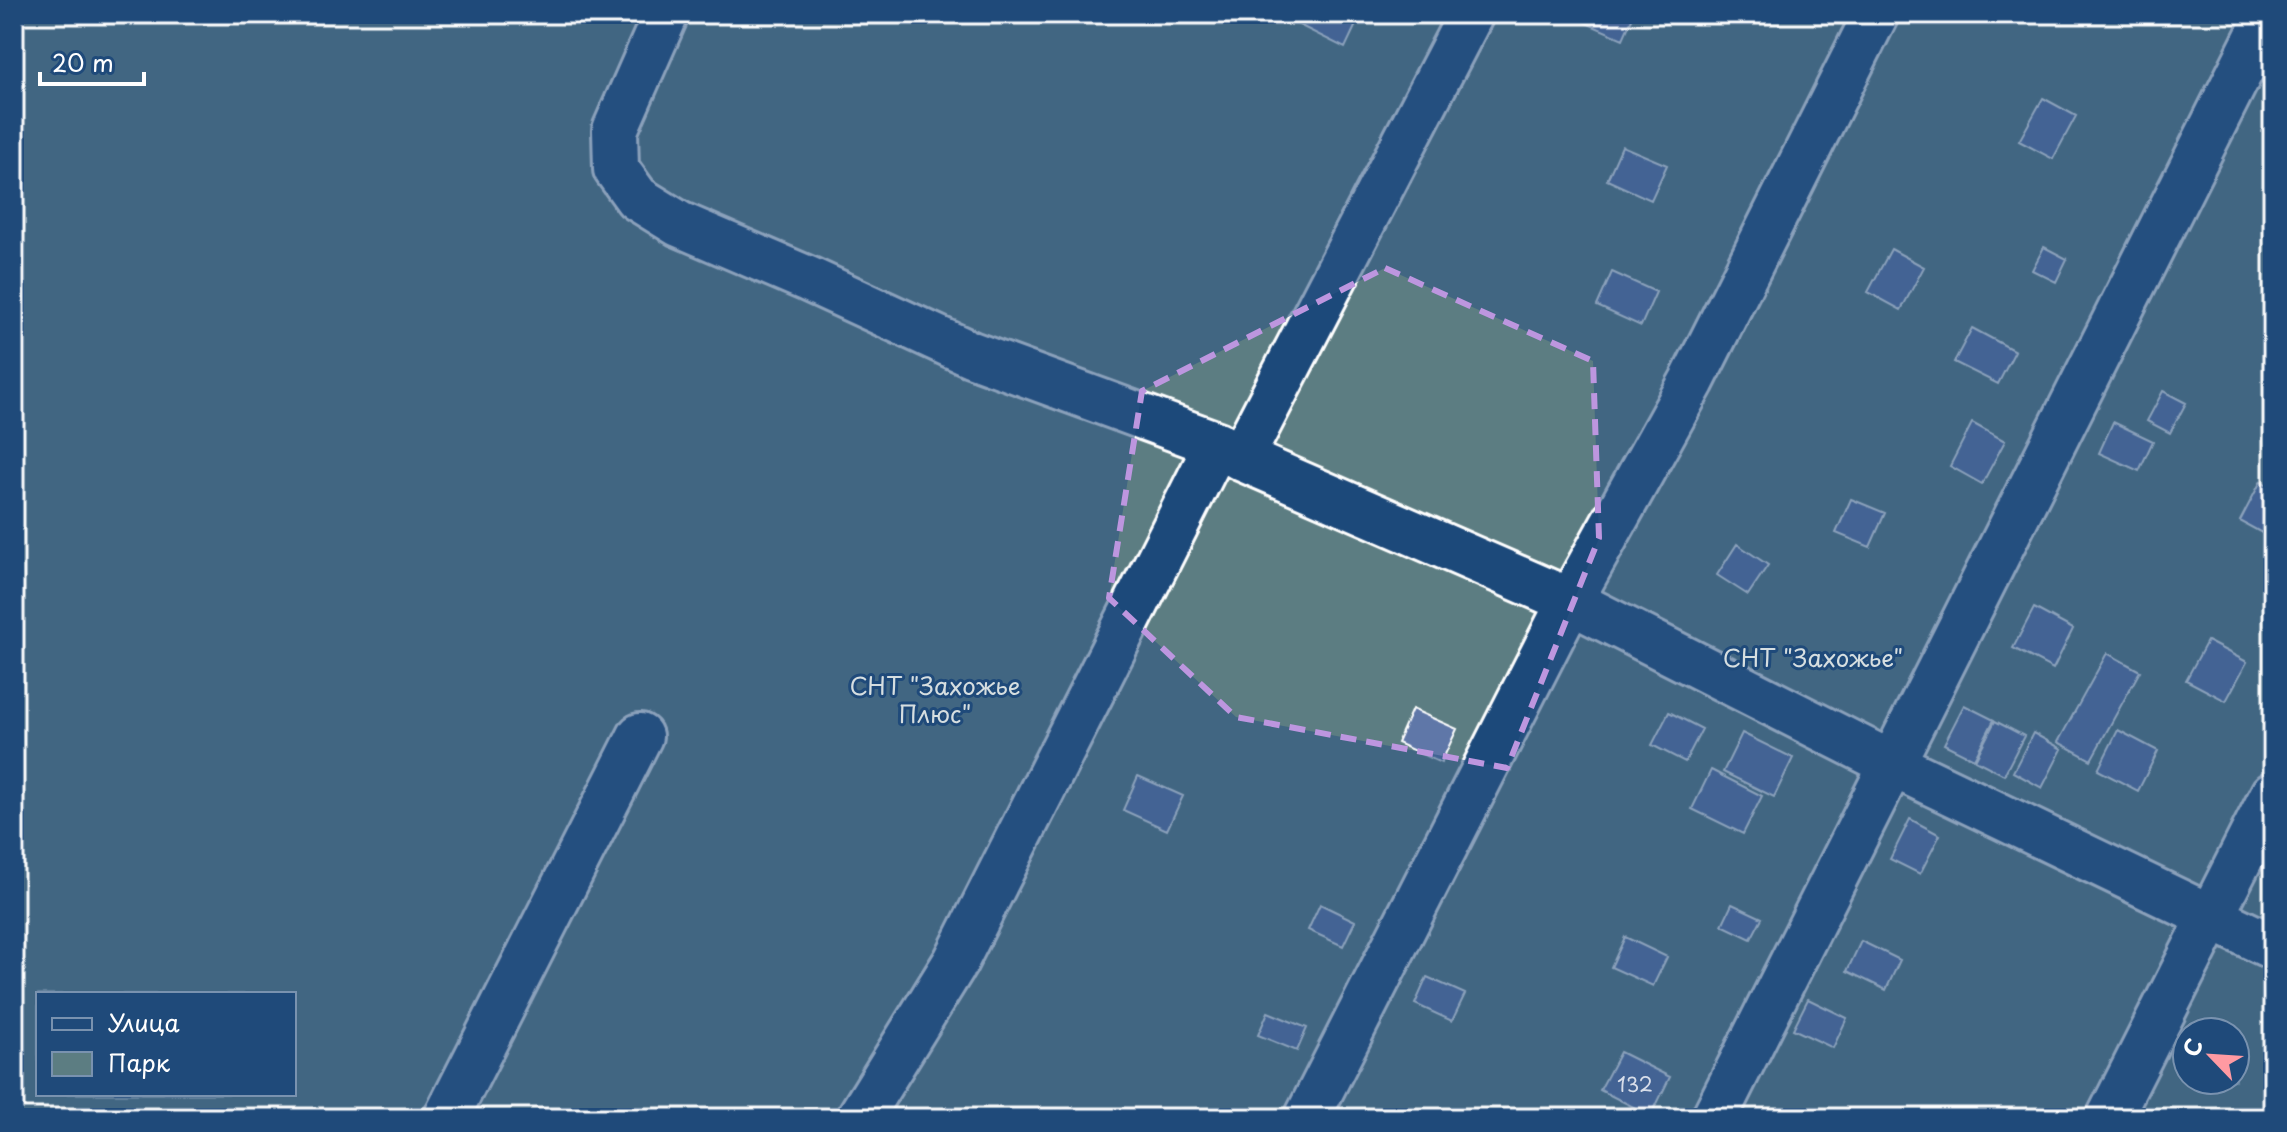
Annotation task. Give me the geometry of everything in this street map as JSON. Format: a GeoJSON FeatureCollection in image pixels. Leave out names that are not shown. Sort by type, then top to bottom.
{"type":"FeatureCollection","features":[{"type":"Feature","properties":{"kind":"lane"},"geometry":{"type":"LineString","coordinates":[[666,14],[615,130],[616,169],[637,198],[679,224],[971,354],[1229,451],[1570,601],[1892,764],[2273,947]]}},
{"type":"Feature","properties":{"kind":"lane"},"geometry":{"type":"LineString","coordinates":[[859,1118],[956,961],[1229,451],[1471,14]]}},
{"type":"Feature","properties":{"kind":"lane"},"geometry":{"type":"LineString","coordinates":[[1307,1118],[1570,601],[1692,381],[1876,14]]}},
{"type":"Feature","properties":{"kind":"lane"},"geometry":{"type":"LineString","coordinates":[[1714,1118],[2269,14]]}},
{"type":"Feature","properties":{"kind":"lane"},"geometry":{"type":"LineString","coordinates":[[446,1118],[640,736]]}},
{"type":"Feature","properties":{"kind":"lane"},"geometry":{"type":"LineString","coordinates":[[2109,1118],[2273,794]]}},
{"type":"Feature","properties":{"kind":"highlighted area"},"geometry":{"type":"Polygon","coordinates":[[[1385,268],[1593,361],[1599,538],[1507,768],[1236,717],[1109,598],[1142,391],[1385,268]]]}},
{"type":"Feature","properties":{"kind":"green space"},"geometry":{"type":"Polygon","coordinates":[[[14,14],[2273,14],[2273,1118],[14,1118],[14,14]]]}},
{"type":"Feature","properties":{"kind":"building"},"geometry":{"type":"Polygon","coordinates":[[[1302,14],[1361,14],[1345,48],[1297,24],[1302,14]]]}},
{"type":"Feature","properties":{"kind":"building"},"geometry":{"type":"Polygon","coordinates":[[[1581,14],[1634,14],[1623,39],[1579,20],[1581,14]]]}},
{"type":"Feature","properties":{"kind":"building"},"geometry":{"type":"Polygon","coordinates":[[[1970,14],[1993,14],[1988,24],[1970,14]]]}},
{"type":"Feature","properties":{"kind":"building"},"geometry":{"type":"Polygon","coordinates":[[[2043,98],[2076,116],[2053,159],[2019,141],[2043,98]]]}},
{"type":"Feature","properties":{"kind":"building"},"geometry":{"type":"Polygon","coordinates":[[[1622,146],[1667,165],[1651,200],[1607,180],[1622,146]]]}},
{"type":"Feature","properties":{"kind":"building"},"geometry":{"type":"Polygon","coordinates":[[[2044,247],[2067,259],[2056,282],[2032,270],[2044,247]]]}},
{"type":"Feature","properties":{"kind":"building"},"geometry":{"type":"Polygon","coordinates":[[[1891,249],[1924,267],[1901,310],[1868,292],[1891,249]]]}},
{"type":"Feature","properties":{"kind":"building"},"geometry":{"type":"Polygon","coordinates":[[[1612,272],[1656,292],[1641,326],[1597,306],[1612,272]]]}},
{"type":"Feature","properties":{"kind":"building"},"geometry":{"type":"Polygon","coordinates":[[[1972,328],[2015,351],[1998,384],[1954,362],[1972,328]]]}},
{"type":"Feature","properties":{"kind":"building"},"geometry":{"type":"Polygon","coordinates":[[[2163,391],[2186,403],[2170,433],[2147,421],[2163,391]]]}},
{"type":"Feature","properties":{"kind":"building"},"geometry":{"type":"Polygon","coordinates":[[[2113,422],[2153,441],[2139,471],[2099,453],[2113,422]]]}},
{"type":"Feature","properties":{"kind":"building"},"geometry":{"type":"Polygon","coordinates":[[[1972,423],[2005,441],[1982,484],[1950,466],[1972,423]]]}},
{"type":"Feature","properties":{"kind":"building"},"geometry":{"type":"Polygon","coordinates":[[[2261,481],[2273,488],[2273,539],[2240,521],[2261,481]]]}},
{"type":"Feature","properties":{"kind":"building"},"geometry":{"type":"Polygon","coordinates":[[[1851,499],[1885,513],[1870,547],[1836,533],[1851,499]]]}},
{"type":"Feature","properties":{"kind":"building"},"geometry":{"type":"Polygon","coordinates":[[[1737,544],[1768,565],[1748,595],[1717,575],[1737,544]]]}},
{"type":"Feature","properties":{"kind":"building"},"geometry":{"type":"Polygon","coordinates":[[[2034,608],[2073,629],[2053,669],[2013,648],[2034,608]]]}},
{"type":"Feature","properties":{"kind":"building"},"geometry":{"type":"Polygon","coordinates":[[[2207,641],[2247,662],[2226,701],[2186,680],[2207,641]]]}},
{"type":"Feature","properties":{"kind":"building"},"geometry":{"type":"Polygon","coordinates":[[[2107,653],[2140,671],[2091,760],[2058,742],[2107,653]]]}},
{"type":"Feature","properties":{"kind":"building"},"geometry":{"type":"Polygon","coordinates":[[[1964,705],[1994,720],[1974,759],[1944,744],[1964,705]]]}},
{"type":"Feature","properties":{"kind":"building"},"geometry":{"type":"Polygon","coordinates":[[[1412,709],[1457,729],[1441,763],[1397,743],[1412,709]]]}},
{"type":"Feature","properties":{"kind":"building"},"geometry":{"type":"Polygon","coordinates":[[[1669,712],[1702,729],[1685,762],[1652,745],[1669,712]]]}},
{"type":"Feature","properties":{"kind":"building"},"geometry":{"type":"Polygon","coordinates":[[[1995,721],[2024,736],[2004,775],[1975,760],[1995,721]]]}},
{"type":"Feature","properties":{"kind":"building"},"geometry":{"type":"Polygon","coordinates":[[[2118,730],[2158,751],[2138,791],[2098,770],[2118,730]]]}},
{"type":"Feature","properties":{"kind":"building"},"geometry":{"type":"Polygon","coordinates":[[[1742,733],[1793,758],[1774,797],[1723,772],[1742,733]]]}},
{"type":"Feature","properties":{"kind":"building"},"geometry":{"type":"Polygon","coordinates":[[[2033,733],[2062,749],[2042,788],[2013,772],[2033,733]]]}},
{"type":"Feature","properties":{"kind":"building"},"geometry":{"type":"Polygon","coordinates":[[[1711,770],[1762,796],[1743,834],[1692,809],[1711,770]]]}},
{"type":"Feature","properties":{"kind":"building"},"geometry":{"type":"Polygon","coordinates":[[[1138,776],[1183,796],[1167,830],[1123,810],[1138,776]]]}},
{"type":"Feature","properties":{"kind":"building"},"geometry":{"type":"Polygon","coordinates":[[[1910,819],[1940,835],[1920,874],[1890,859],[1910,819]]]}},
{"type":"Feature","properties":{"kind":"building"},"geometry":{"type":"Polygon","coordinates":[[[1320,904],[1355,921],[1343,946],[1308,930],[1320,904]]]}},
{"type":"Feature","properties":{"kind":"building"},"geometry":{"type":"Polygon","coordinates":[[[1732,904],[1762,918],[1751,939],[1722,925],[1732,904]]]}},
{"type":"Feature","properties":{"kind":"building"},"geometry":{"type":"Polygon","coordinates":[[[1625,937],[1667,957],[1653,986],[1611,967],[1625,937]]]}},
{"type":"Feature","properties":{"kind":"building"},"geometry":{"type":"Polygon","coordinates":[[[1861,941],[1900,960],[1886,990],[1847,971],[1861,941]]]}},
{"type":"Feature","properties":{"kind":"building"},"geometry":{"type":"Polygon","coordinates":[[[1427,977],[1465,994],[1452,1021],[1415,1004],[1427,977]]]}},
{"type":"Feature","properties":{"kind":"building"},"geometry":{"type":"Polygon","coordinates":[[[1808,999],[1847,1018],[1833,1048],[1793,1029],[1808,999]]]}},
{"type":"Feature","properties":{"kind":"building"},"geometry":{"type":"Polygon","coordinates":[[[1268,1012],[1307,1028],[1297,1051],[1258,1035],[1268,1012]]]}},
{"type":"Feature","properties":{"kind":"building"},"geometry":{"type":"Polygon","coordinates":[[[1620,1052],[1670,1077],[1651,1116],[1600,1090],[1620,1052]]]}},
{"type":"Feature","properties":{"kind":"park label","name":"СНТ \"Захожье\""},"geometry":{"type":"Point","coordinates":[1813,657]}},
{"type":"Feature","properties":{"kind":"park label","name":"СНТ \"Захожье Плюс\""},"geometry":{"type":"Point","coordinates":[935,699]}}]}
